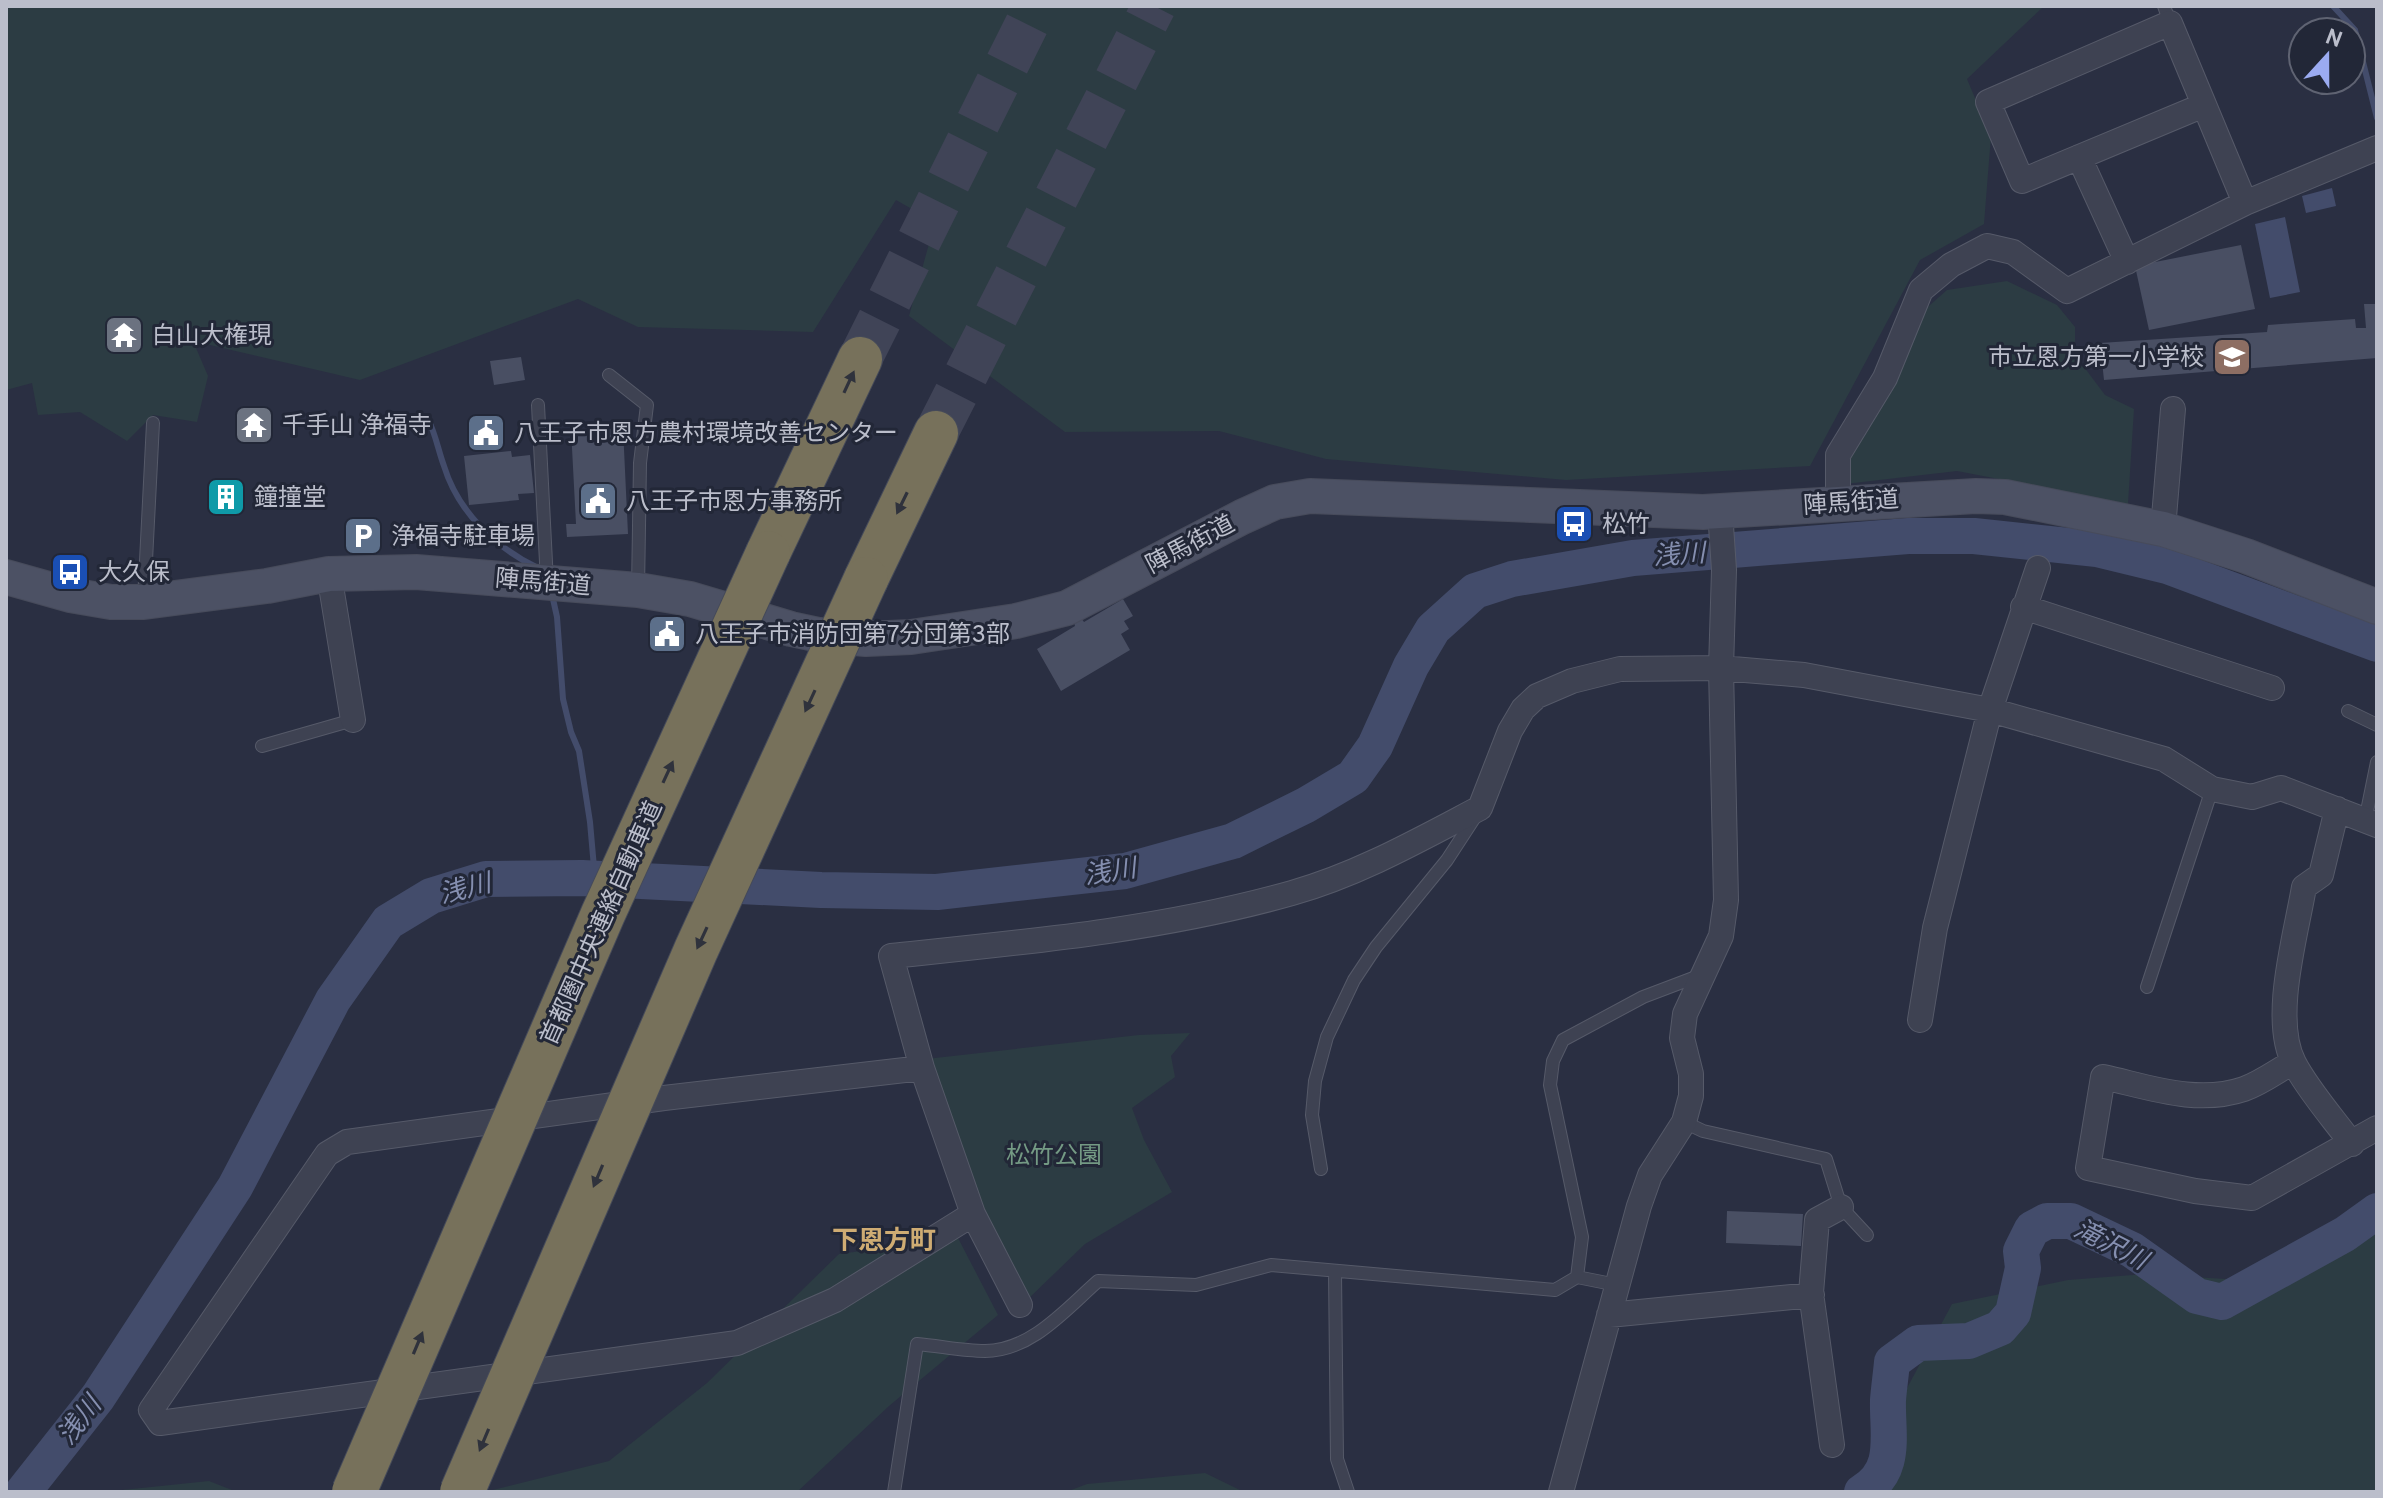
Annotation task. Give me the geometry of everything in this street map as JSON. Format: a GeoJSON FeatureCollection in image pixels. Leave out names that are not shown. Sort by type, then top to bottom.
{"type":"FeatureCollection","features":[{"type":"Feature","properties":{"kind":"highway","name":"首都圏中央連絡自動車道"},"geometry":{"type":"LineString","coordinates":[[354,1492],[603,914],[860,359]]}},
{"type":"Feature","properties":{"kind":"highway"},"geometry":{"type":"LineString","coordinates":[[462,1492],[696,950],[936,433]]}},
{"type":"Feature","properties":{"kind":"main road","name":"陣馬街道"},"geometry":{"type":"LineString","coordinates":[[6,577],[70,595],[111,602],[144,602],[267,586],[329,574],[416,572],[638,590],[690,599],[791,629],[866,639],[911,637],[1016,621],[1067,608],[1242,517],[1275,502],[1310,496],[1720,518],[1838,503],[1952,496],[2005,497],[2163,529],[2246,556],[2377,607]]}},
{"type":"Feature","properties":{"kind":"street"},"geometry":{"type":"LineString","coordinates":[[2204,105],[2022,181],[1988,102],[2167,15],[2245,203]]}},
{"type":"Feature","properties":{"kind":"street"},"geometry":{"type":"LineString","coordinates":[[1838,503],[1838,455],[1885,378],[1921,290],[1951,265],[1987,246],[2013,252],[2067,291],[2245,203],[2377,148]]}},
{"type":"Feature","properties":{"kind":"street"},"geometry":{"type":"LineString","coordinates":[[2079,157],[2127,262]]}},
{"type":"Feature","properties":{"kind":"street"},"geometry":{"type":"LineString","coordinates":[[2163,529],[2173,409]]}},
{"type":"Feature","properties":{"kind":"street"},"geometry":{"type":"LineString","coordinates":[[1561,1492],[1650,1175],[1684,1122],[1691,1096],[1691,1074],[1682,1038],[1685,1014],[1721,936],[1726,900],[1721,668],[1724,570],[1720,518]]}},
{"type":"Feature","properties":{"kind":"street"},"geometry":{"type":"LineString","coordinates":[[1920,1020],[1935,928],[1990,710],[2038,568]]}},
{"type":"Feature","properties":{"kind":"street"},"geometry":{"type":"LineString","coordinates":[[329,574],[353,720]]}},
{"type":"Feature","properties":{"kind":"street"},"geometry":{"type":"LineString","coordinates":[[2023,607],[2272,688]]}},
{"type":"Feature","properties":{"kind":"street"},"geometry":{"type":"LineString","coordinates":[[1020,1305],[973,1214],[922,1068],[891,956],[1070,938],[1148,925],[1294,893],[1378,861],[1480,808],[1510,731],[1523,709],[1537,696],[1572,681],[1620,669],[1721,668],[1804,675],[1990,710],[2164,759],[2212,789],[2252,797],[2281,788],[2371,823]]}},
{"type":"Feature","properties":{"kind":"street"},"geometry":{"type":"LineString","coordinates":[[2337,809],[2321,875],[2304,887],[2286,992],[2285,1033],[2293,1062],[2352,1144]]}},
{"type":"Feature","properties":{"kind":"street"},"geometry":{"type":"LineString","coordinates":[[2293,1062],[2246,1088],[2215,1096],[2189,1096],[2103,1077],[2088,1168],[2195,1191],[2252,1198],[2377,1128]]}},
{"type":"Feature","properties":{"kind":"street"},"geometry":{"type":"LineString","coordinates":[[922,1068],[679,1096],[347,1142],[327,1154],[151,1410],[160,1423],[737,1343],[835,1300],[973,1214]]}},
{"type":"Feature","properties":{"kind":"street"},"geometry":{"type":"LineString","coordinates":[[1832,1445],[1812,1295],[1817,1220],[1841,1207]]}},
{"type":"Feature","properties":{"kind":"street"},"geometry":{"type":"LineString","coordinates":[[1609,1315],[1812,1295]]}},
{"type":"Feature","properties":{"kind":"lane"},"geometry":{"type":"LineString","coordinates":[[609,375],[647,405],[640,463],[638,590]]}},
{"type":"Feature","properties":{"kind":"lane"},"geometry":{"type":"LineString","coordinates":[[538,405],[547,582]]}},
{"type":"Feature","properties":{"kind":"lane"},"geometry":{"type":"LineString","coordinates":[[144,602],[153,423]]}},
{"type":"Feature","properties":{"kind":"lane"},"geometry":{"type":"LineString","coordinates":[[2348,711],[2377,725]]}},
{"type":"Feature","properties":{"kind":"lane"},"geometry":{"type":"LineString","coordinates":[[262,746],[353,720]]}},
{"type":"Feature","properties":{"kind":"lane"},"geometry":{"type":"LineString","coordinates":[[2371,823],[2377,762]]}},
{"type":"Feature","properties":{"kind":"lane"},"geometry":{"type":"LineString","coordinates":[[2147,987],[2212,789]]}},
{"type":"Feature","properties":{"kind":"lane"},"geometry":{"type":"LineString","coordinates":[[1321,1169],[1312,1115],[1315,1081],[1327,1037],[1354,980],[1447,860],[1480,808]]}},
{"type":"Feature","properties":{"kind":"lane"},"geometry":{"type":"LineString","coordinates":[[1577,1277],[1582,1237],[1550,1085],[1553,1061],[1563,1040],[1643,997],[1701,975]]}},
{"type":"Feature","properties":{"kind":"lane"},"geometry":{"type":"LineString","coordinates":[[1684,1122],[1703,1131],[1826,1159],[1841,1207],[1867,1235]]}},
{"type":"Feature","properties":{"kind":"lane"},"geometry":{"type":"LineString","coordinates":[[894,1492],[917,1344],[987,1351],[1013,1346],[1033,1337],[1098,1281],[1196,1285],[1271,1265],[1555,1290],[1577,1277],[1617,1285]]}},
{"type":"Feature","properties":{"kind":"lane"},"geometry":{"type":"LineString","coordinates":[[1335,1272],[1337,1459],[1348,1492]]}},
{"type":"Feature","properties":{"kind":"green space"},"geometry":{"type":"Polygon","coordinates":[[[6,6],[2044,6],[1967,79],[1991,136],[1984,224],[1920,260],[1810,466],[1566,480],[1326,459],[1219,431],[1065,432],[909,316],[935,222],[896,200],[813,332],[638,327],[578,299],[360,380],[193,341],[208,376],[197,422],[153,415],[127,441],[80,412],[38,415],[32,383],[6,390],[6,6]]]}},
{"type":"Feature","properties":{"kind":"green space"},"geometry":{"type":"Polygon","coordinates":[[[2007,281],[2057,305],[2075,327],[2075,355],[2105,395],[2134,409],[2128,504],[1957,471],[1845,484],[1849,451],[1921,313],[1947,290],[2007,281]]]}},
{"type":"Feature","properties":{"kind":"green space","name":"松竹公園"},"geometry":{"type":"Polygon","coordinates":[[[1190,1033],[1171,1056],[1175,1077],[1132,1108],[1144,1140],[1172,1192],[1085,1244],[1026,1301],[979,1212],[926,1059],[1139,1035],[1190,1033]]]}},
{"type":"Feature","properties":{"kind":"green space"},"geometry":{"type":"Polygon","coordinates":[[[2377,1216],[2377,1492],[1867,1492],[1898,1405],[1952,1304],[2068,1280],[2146,1274],[2241,1280],[2344,1246],[2377,1216]]]}},
{"type":"Feature","properties":{"kind":"green space"},"geometry":{"type":"Polygon","coordinates":[[[958,1238],[998,1315],[889,1406],[797,1492],[485,1492],[609,1461],[707,1383],[839,1254],[958,1238]]]}},
{"type":"Feature","properties":{"kind":"green space"},"geometry":{"type":"Polygon","coordinates":[[[1205,1473],[1244,1492],[1066,1492],[1087,1484],[1205,1473]]]}},
{"type":"Feature","properties":{"kind":"green space"},"geometry":{"type":"Polygon","coordinates":[[[209,1481],[237,1492],[103,1492],[209,1481]]]}},
{"type":"Feature","properties":{"kind":"water"},"geometry":{"type":"Polygon","coordinates":[[[2332,188],[2336,206],[2306,213],[2302,196],[2332,188]]]}},
{"type":"Feature","properties":{"kind":"water"},"geometry":{"type":"Polygon","coordinates":[[[2285,217],[2300,292],[2270,298],[2255,224],[2285,217]]]}},
{"type":"Feature","properties":{"kind":"building"},"geometry":{"type":"Polygon","coordinates":[[[2241,245],[2255,309],[2149,330],[2135,266],[2241,245]]]}},
{"type":"Feature","properties":{"kind":"building"},"geometry":{"type":"Polygon","coordinates":[[[2364,304],[2377,304],[2377,358],[2104,380],[2100,343],[2267,332],[2268,325],[2355,319],[2356,328],[2366,328],[2364,304]]]}},
{"type":"Feature","properties":{"kind":"building"},"geometry":{"type":"Polygon","coordinates":[[[521,357],[525,380],[494,385],[490,361],[521,357]]]}},
{"type":"Feature","properties":{"kind":"building"},"geometry":{"type":"Polygon","coordinates":[[[591,423],[602,423],[602,429],[623,428],[628,534],[567,537],[566,524],[576,524],[571,429],[591,428],[591,423]]]}},
{"type":"Feature","properties":{"kind":"building"},"geometry":{"type":"Polygon","coordinates":[[[511,451],[512,457],[530,455],[534,493],[518,494],[519,500],[469,505],[464,456],[511,451]]]}},
{"type":"Feature","properties":{"kind":"building","name":"鐘撞堂"},"geometry":{"type":"Polygon","coordinates":[[[217,488],[233,488],[234,506],[218,506],[217,488]]]}},
{"type":"Feature","properties":{"kind":"building"},"geometry":{"type":"Polygon","coordinates":[[[1123,599],[1133,616],[1124,621],[1129,629],[1121,634],[1130,650],[1061,691],[1037,649],[1075,626],[1074,622],[1081,618],[1084,622],[1123,599]]]}},
{"type":"Feature","properties":{"kind":"building","name":"八王子市消防団第7分団第3部"},"geometry":{"type":"Polygon","coordinates":[[[660,620],[679,624],[673,648],[655,643],[660,620]]]}},
{"type":"Feature","properties":{"kind":"building"},"geometry":{"type":"Polygon","coordinates":[[[1727,1211],[1803,1214],[1801,1246],[1726,1243],[1727,1211]]]}},
{"type":"Feature","properties":{"kind":"waterway"},"geometry":{"type":"LineString","coordinates":[[2333,6],[2355,30],[2377,118]]}},
{"type":"Feature","properties":{"kind":"waterway"},"geometry":{"type":"LineString","coordinates":[[428,419],[450,483],[469,513],[493,539],[538,568]]}},
{"type":"Feature","properties":{"kind":"waterway","name":"浅川"},"geometry":{"type":"LineString","coordinates":[[23,1492],[98,1397],[235,1187],[333,1000],[388,922],[431,896],[486,879],[582,878],[821,890],[937,892],[1125,871],[1233,841],[1306,805],[1353,777],[1375,746],[1411,666],[1433,629],[1475,591],[1512,579],[1633,558],[1908,536],[1974,536],[2097,549],[2167,566],[2377,644]]}},
{"type":"Feature","properties":{"kind":"waterway"},"geometry":{"type":"LineString","coordinates":[[553,599],[563,699],[579,751],[595,879]]}},
{"type":"Feature","properties":{"kind":"waterway","name":"滝沢川"},"geometry":{"type":"LineString","coordinates":[[1862,1492],[1881,1474],[1886,1463],[1892,1362],[1918,1343],[1969,1341],[2000,1328],[2013,1313],[2023,1268],[2021,1251],[2032,1229],[2047,1221],[2071,1221],[2132,1250],[2197,1296],[2222,1302],[2345,1234],[2377,1211]]}},
{"type":"Feature","properties":{"kind":"tunnel"},"geometry":{"type":"LineString","coordinates":[[860,359],[1036,6]]}},
{"type":"Feature","properties":{"kind":"tunnel"},"geometry":{"type":"LineString","coordinates":[[936,433],[1154,6]]}},
{"type":"Feature","properties":{"kind":"place","name":"白山大権現"},"geometry":{"type":"Point","coordinates":[124,335]}},
{"type":"Feature","properties":{"kind":"place","name":"市立恩方第一小学校"},"geometry":{"type":"Point","coordinates":[2232,357]}},
{"type":"Feature","properties":{"kind":"place","name":"千手山 浄福寺"},"geometry":{"type":"Point","coordinates":[254,425]}},
{"type":"Feature","properties":{"kind":"place","name":"八王子市恩方農村環境改善センター"},"geometry":{"type":"Point","coordinates":[486,433]}},
{"type":"Feature","properties":{"kind":"place","name":"鐘撞堂"},"geometry":{"type":"Point","coordinates":[226,497]}},
{"type":"Feature","properties":{"kind":"place","name":"八王子市恩方事務所"},"geometry":{"type":"Point","coordinates":[598,501]}},
{"type":"Feature","properties":{"kind":"place","name":"松竹"},"geometry":{"type":"Point","coordinates":[1574,524]}},
{"type":"Feature","properties":{"kind":"place","name":"浄福寺駐車場"},"geometry":{"type":"Point","coordinates":[363,536]}},
{"type":"Feature","properties":{"kind":"place","name":"大久保"},"geometry":{"type":"Point","coordinates":[70,572]}},
{"type":"Feature","properties":{"kind":"place","name":"八王子市消防団第7分団第3部"},"geometry":{"type":"Point","coordinates":[667,634]}},
{"type":"Feature","properties":{"kind":"district","name":"下恩方町"},"geometry":{"type":"Point","coordinates":[884,1240]}}]}
